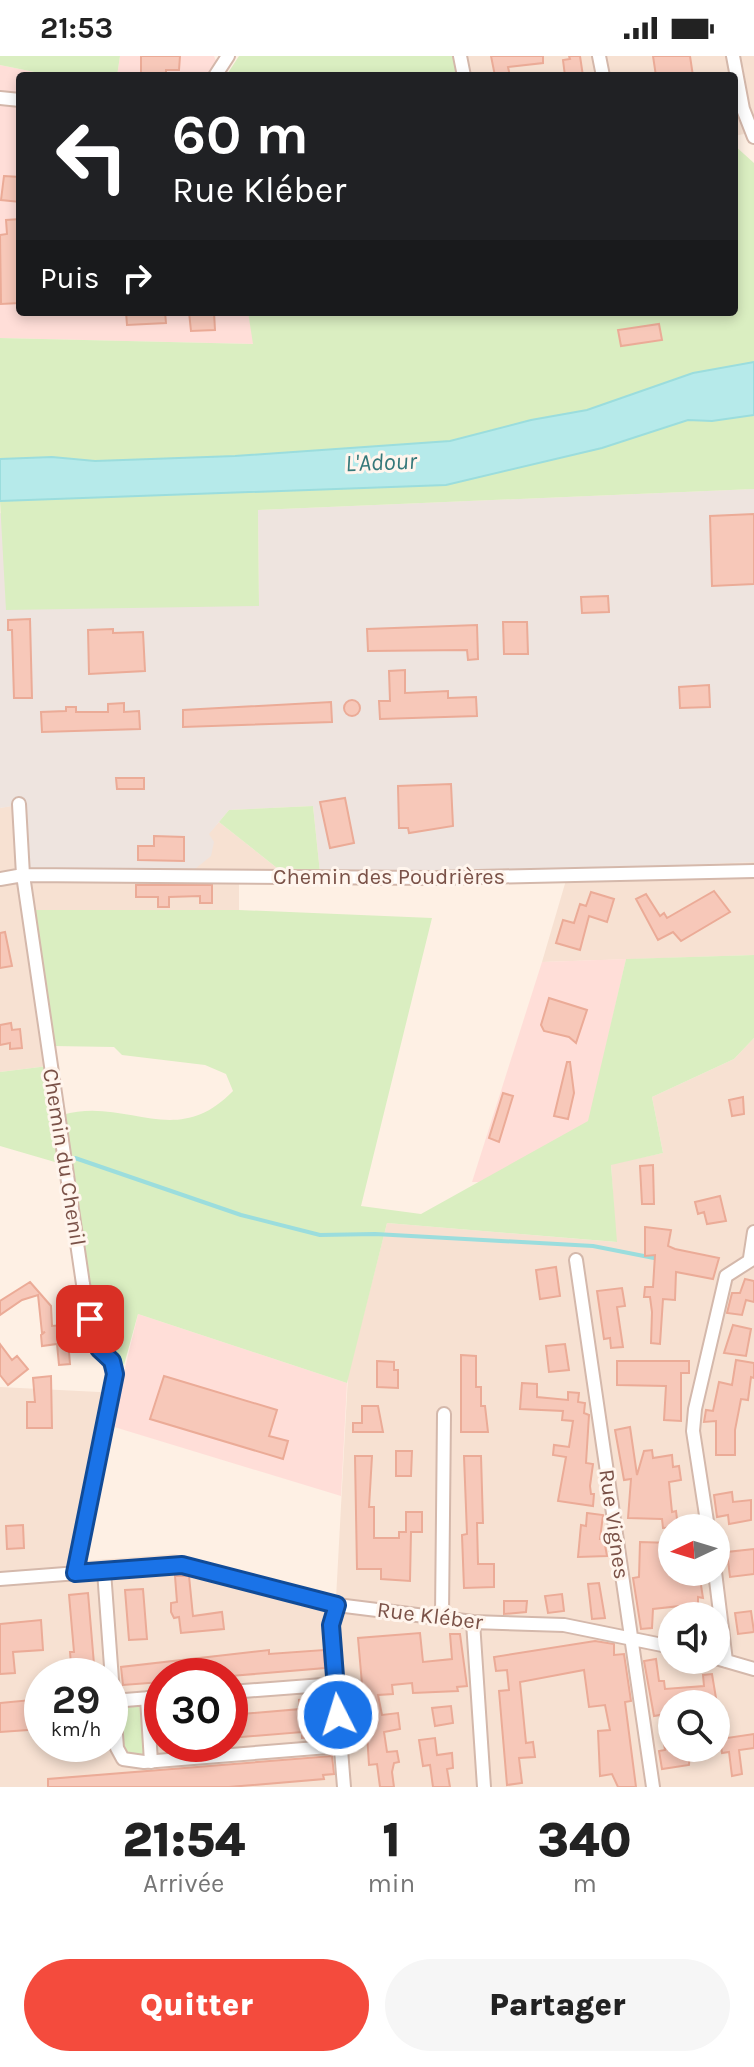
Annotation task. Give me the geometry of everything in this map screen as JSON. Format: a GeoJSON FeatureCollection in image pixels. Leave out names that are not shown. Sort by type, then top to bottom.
{"type":"FeatureCollection","features":[{"type":"Feature","properties":{"kind":"street"},"geometry":{"type":"LineString","coordinates":[[738,74],[751,132]]}},
{"type":"Feature","properties":{"kind":"street"},"geometry":{"type":"LineString","coordinates":[[19,804],[23,875]]}},
{"type":"Feature","properties":{"kind":"street","name":"Chemin des Poudrières"},"geometry":{"type":"LineString","coordinates":[[0,879],[23,875],[434,878],[754,871]]}},
{"type":"Feature","properties":{"kind":"street","name":"Chemin du Chenil"},"geometry":{"type":"LineString","coordinates":[[23,875],[83,1284],[94,1336],[99,1349],[112,1361],[115,1374],[75,1573]]}},
{"type":"Feature","properties":{"kind":"street"},"geometry":{"type":"LineString","coordinates":[[706,1514],[693,1431],[695,1409],[726,1276],[752,1258],[754,1232]]}},
{"type":"Feature","properties":{"kind":"street","name":"Rue Vignes"},"geometry":{"type":"LineString","coordinates":[[576,1260],[653,1787]]}},
{"type":"Feature","properties":{"kind":"street"},"geometry":{"type":"LineString","coordinates":[[442,1616],[444,1414]]}},
{"type":"Feature","properties":{"kind":"street","name":"Rue Kléber"},"geometry":{"type":"LineString","coordinates":[[0,1579],[182,1565],[337,1605],[473,1622],[564,1625],[658,1644]]}},
{"type":"Feature","properties":{"kind":"street"},"geometry":{"type":"LineString","coordinates":[[104,1571],[110,1658]]}},
{"type":"Feature","properties":{"kind":"street"},"geometry":{"type":"LineString","coordinates":[[337,1605],[331,1625],[344,1787]]}},
{"type":"Feature","properties":{"kind":"street"},"geometry":{"type":"LineString","coordinates":[[473,1622],[484,1787]]}},
{"type":"Feature","properties":{"kind":"street"},"geometry":{"type":"LineString","coordinates":[[730,1662],[754,1669]]}},
{"type":"Feature","properties":{"kind":"street"},"geometry":{"type":"LineString","coordinates":[[248,1691],[336,1684]]}},
{"type":"Feature","properties":{"kind":"street"},"geometry":{"type":"LineString","coordinates":[[248,1754],[341,1746]]}},
{"type":"Feature","properties":{"kind":"shaded area"},"geometry":{"type":"Polygon","coordinates":[[[120,56],[214,56],[221,72],[118,72],[120,56]]]}},
{"type":"Feature","properties":{"kind":"shaded area"},"geometry":{"type":"Polygon","coordinates":[[[456,56],[754,56],[754,132],[738,135],[738,72],[459,72],[456,56]]]}},
{"type":"Feature","properties":{"kind":"shaded area"},"geometry":{"type":"Polygon","coordinates":[[[0,65],[34,72],[16,72],[16,316],[249,316],[254,344],[0,338],[0,65]]]}},
{"type":"Feature","properties":{"kind":"shaded area"},"geometry":{"type":"Polygon","coordinates":[[[754,489],[754,862],[569,870],[320,873],[313,806],[229,810],[209,834],[214,842],[211,856],[195,869],[30,869],[26,804],[0,808],[0,513],[259,606],[258,510],[754,489]]]}},
{"type":"Feature","properties":{"kind":"shaded area"},"geometry":{"type":"Polygon","coordinates":[[[26,803],[30,869],[208,834],[219,822],[282,872],[283,885],[239,883],[239,910],[34,910],[56,1065],[0,1072],[0,808],[26,803]]]}},
{"type":"Feature","properties":{"kind":"shaded area"},"geometry":{"type":"Polygon","coordinates":[[[754,862],[754,955],[542,962],[569,870],[754,862]]]}},
{"type":"Feature","properties":{"kind":"shaded area"},"geometry":{"type":"Polygon","coordinates":[[[626,959],[589,1121],[481,1182],[472,1182],[542,962],[626,959]]]}},
{"type":"Feature","properties":{"kind":"shaded area"},"geometry":{"type":"Polygon","coordinates":[[[754,1038],[754,1787],[0,1787],[0,1387],[119,1393],[83,1561],[175,1554],[336,1599],[348,1376],[387,1223],[616,1242],[611,1164],[663,1153],[652,1097],[734,1059],[754,1038]]]}},
{"type":"Feature","properties":{"kind":"shaded area"},"geometry":{"type":"Polygon","coordinates":[[[138,1314],[347,1383],[341,1496],[111,1426],[138,1314]]]}},
{"type":"Feature","properties":{"kind":"green space"},"geometry":{"type":"Polygon","coordinates":[[[0,56],[120,56],[118,72],[34,72],[0,65],[0,56]]]}},
{"type":"Feature","properties":{"kind":"green space"},"geometry":{"type":"Polygon","coordinates":[[[239,56],[456,56],[459,72],[229,72],[239,56]]]}},
{"type":"Feature","properties":{"kind":"green space"},"geometry":{"type":"Polygon","coordinates":[[[738,149],[754,163],[754,362],[693,373],[587,410],[531,420],[450,441],[235,456],[95,461],[52,457],[0,459],[0,338],[253,344],[249,316],[738,316],[738,149]]]}},
{"type":"Feature","properties":{"kind":"green space"},"geometry":{"type":"Polygon","coordinates":[[[754,415],[754,489],[258,510],[259,606],[6,610],[0,501],[446,485],[602,448],[688,420],[712,421],[754,415]]]}},
{"type":"Feature","properties":{"kind":"green space"},"geometry":{"type":"Polygon","coordinates":[[[313,806],[320,873],[282,872],[219,822],[229,810],[313,806]]]}},
{"type":"Feature","properties":{"kind":"green space"},"geometry":{"type":"Polygon","coordinates":[[[34,910],[239,910],[432,918],[361,1206],[421,1214],[588,1121],[626,959],[754,955],[754,1038],[734,1059],[652,1097],[663,1153],[611,1165],[617,1242],[387,1223],[347,1383],[138,1314],[124,1365],[105,1344],[97,1329],[72,1167],[0,1146],[0,1072],[56,1065],[62,1115],[86,1111],[108,1112],[171,1120],[191,1117],[212,1108],[233,1091],[226,1074],[205,1065],[122,1055],[114,1047],[53,1046],[34,910]]]}},
{"type":"Feature","properties":{"kind":"green space"},"geometry":{"type":"Polygon","coordinates":[[[139,1704],[144,1735],[144,1756],[141,1759],[128,1756],[128,1705],[139,1704]]]}},
{"type":"Feature","properties":{"kind":"water","name":"L'Adour"},"geometry":{"type":"Polygon","coordinates":[[[754,362],[754,415],[712,421],[688,420],[602,448],[446,485],[0,501],[0,459],[52,457],[95,461],[235,456],[450,441],[531,420],[587,410],[693,373],[754,362]]]}},
{"type":"Feature","properties":{"kind":"building"},"geometry":{"type":"Polygon","coordinates":[[[141,56],[180,56],[179,70],[141,72],[141,56]]]}},
{"type":"Feature","properties":{"kind":"building"},"geometry":{"type":"Polygon","coordinates":[[[491,56],[543,56],[543,63],[508,67],[509,72],[494,72],[491,56]]]}},
{"type":"Feature","properties":{"kind":"building"},"geometry":{"type":"Polygon","coordinates":[[[569,56],[580,56],[582,72],[564,72],[563,60],[570,59],[569,56]]]}},
{"type":"Feature","properties":{"kind":"building"},"geometry":{"type":"Polygon","coordinates":[[[653,56],[690,56],[692,72],[655,72],[653,56]]]}},
{"type":"Feature","properties":{"kind":"building"},"geometry":{"type":"Polygon","coordinates":[[[4,176],[16,177],[16,202],[1,200],[4,176]]]}},
{"type":"Feature","properties":{"kind":"building"},"geometry":{"type":"Polygon","coordinates":[[[16,219],[16,303],[1,304],[0,235],[7,234],[6,220],[16,219]]]}},
{"type":"Feature","properties":{"kind":"building"},"geometry":{"type":"Polygon","coordinates":[[[126,316],[165,316],[166,323],[127,325],[126,316]]]}},
{"type":"Feature","properties":{"kind":"building"},"geometry":{"type":"Polygon","coordinates":[[[189,316],[214,316],[215,330],[191,331],[189,316]]]}},
{"type":"Feature","properties":{"kind":"building"},"geometry":{"type":"Polygon","coordinates":[[[659,324],[662,340],[621,346],[618,330],[659,324]]]}},
{"type":"Feature","properties":{"kind":"building"},"geometry":{"type":"Polygon","coordinates":[[[754,514],[754,584],[712,586],[710,516],[754,514]]]}},
{"type":"Feature","properties":{"kind":"building"},"geometry":{"type":"Polygon","coordinates":[[[608,596],[609,612],[582,613],[581,597],[608,596]]]}},
{"type":"Feature","properties":{"kind":"building"},"geometry":{"type":"Polygon","coordinates":[[[30,619],[32,698],[14,698],[12,630],[8,630],[8,620],[30,619]]]}},
{"type":"Feature","properties":{"kind":"building"},"geometry":{"type":"Polygon","coordinates":[[[503,622],[527,622],[528,654],[504,654],[503,622]]]}},
{"type":"Feature","properties":{"kind":"building"},"geometry":{"type":"Polygon","coordinates":[[[477,625],[478,659],[468,660],[467,650],[368,651],[367,629],[477,625]]]}},
{"type":"Feature","properties":{"kind":"building"},"geometry":{"type":"Polygon","coordinates":[[[113,629],[113,633],[143,632],[145,671],[89,674],[88,630],[113,629]]]}},
{"type":"Feature","properties":{"kind":"building"},"geometry":{"type":"Polygon","coordinates":[[[405,670],[405,693],[448,691],[448,698],[476,697],[477,716],[380,719],[379,701],[390,701],[389,671],[405,670]]]}},
{"type":"Feature","properties":{"kind":"building"},"geometry":{"type":"Polygon","coordinates":[[[709,685],[710,707],[680,708],[679,687],[709,685]]]}},
{"type":"Feature","properties":{"kind":"building"},"geometry":{"type":"Polygon","coordinates":[[[352,700],[358,702],[358,714],[352,716],[346,714],[344,708],[346,702],[352,700]]]}},
{"type":"Feature","properties":{"kind":"building"},"geometry":{"type":"Polygon","coordinates":[[[331,702],[332,722],[183,727],[183,710],[331,702]]]}},
{"type":"Feature","properties":{"kind":"building"},"geometry":{"type":"Polygon","coordinates":[[[124,703],[124,712],[139,711],[140,729],[42,732],[41,712],[66,711],[66,707],[76,707],[76,712],[108,712],[108,704],[124,703]]]}},
{"type":"Feature","properties":{"kind":"building"},"geometry":{"type":"Polygon","coordinates":[[[116,778],[144,778],[144,789],[117,789],[116,778]]]}},
{"type":"Feature","properties":{"kind":"building"},"geometry":{"type":"Polygon","coordinates":[[[451,784],[453,826],[409,833],[408,828],[399,828],[398,786],[451,784]]]}},
{"type":"Feature","properties":{"kind":"building"},"geometry":{"type":"Polygon","coordinates":[[[345,798],[354,843],[330,848],[320,802],[345,798]]]}},
{"type":"Feature","properties":{"kind":"building"},"geometry":{"type":"Polygon","coordinates":[[[154,836],[184,837],[184,861],[138,860],[138,846],[154,846],[154,836]]]}},
{"type":"Feature","properties":{"kind":"building"},"geometry":{"type":"Polygon","coordinates":[[[136,885],[212,885],[212,903],[200,903],[200,896],[169,897],[169,907],[158,907],[158,897],[136,897],[136,885]]]}},
{"type":"Feature","properties":{"kind":"building"},"geometry":{"type":"Polygon","coordinates":[[[714,891],[730,912],[681,941],[673,932],[658,940],[636,899],[646,894],[660,916],[664,913],[667,918],[714,891]]]}},
{"type":"Feature","properties":{"kind":"building"},"geometry":{"type":"Polygon","coordinates":[[[591,892],[614,899],[607,922],[589,916],[580,950],[556,943],[563,920],[574,923],[580,904],[586,906],[591,892]]]}},
{"type":"Feature","properties":{"kind":"building"},"geometry":{"type":"Polygon","coordinates":[[[5,932],[12,966],[0,968],[0,933],[5,932]]]}},
{"type":"Feature","properties":{"kind":"building"},"geometry":{"type":"Polygon","coordinates":[[[549,998],[587,1010],[576,1043],[569,1037],[544,1031],[541,1025],[549,998]]]}},
{"type":"Feature","properties":{"kind":"building"},"geometry":{"type":"Polygon","coordinates":[[[11,1023],[12,1030],[20,1029],[22,1048],[10,1049],[10,1043],[0,1045],[0,1025],[11,1023]]]}},
{"type":"Feature","properties":{"kind":"building"},"geometry":{"type":"Polygon","coordinates":[[[567,1062],[570,1062],[574,1093],[568,1119],[554,1116],[567,1062]]]}},
{"type":"Feature","properties":{"kind":"building"},"geometry":{"type":"Polygon","coordinates":[[[503,1093],[513,1096],[499,1142],[489,1138],[503,1093]]]}},
{"type":"Feature","properties":{"kind":"building"},"geometry":{"type":"Polygon","coordinates":[[[743,1097],[744,1114],[732,1116],[729,1100],[743,1097]]]}},
{"type":"Feature","properties":{"kind":"building"},"geometry":{"type":"Polygon","coordinates":[[[653,1165],[654,1204],[642,1204],[640,1166],[653,1165]]]}},
{"type":"Feature","properties":{"kind":"building"},"geometry":{"type":"Polygon","coordinates":[[[720,1196],[726,1221],[707,1224],[704,1212],[698,1214],[695,1202],[720,1196]]]}},
{"type":"Feature","properties":{"kind":"building"},"geometry":{"type":"Polygon","coordinates":[[[645,1227],[671,1230],[668,1246],[675,1249],[719,1258],[713,1279],[676,1272],[675,1300],[663,1299],[660,1344],[651,1343],[650,1297],[644,1297],[645,1287],[653,1287],[655,1255],[645,1256],[645,1227]]]}},
{"type":"Feature","properties":{"kind":"building"},"geometry":{"type":"Polygon","coordinates":[[[556,1267],[560,1296],[540,1299],[536,1270],[556,1267]]]}},
{"type":"Feature","properties":{"kind":"building"},"geometry":{"type":"Polygon","coordinates":[[[745,1279],[754,1281],[754,1302],[746,1300],[742,1315],[727,1313],[732,1293],[740,1293],[745,1279]]]}},
{"type":"Feature","properties":{"kind":"building"},"geometry":{"type":"Polygon","coordinates":[[[30,1282],[51,1306],[52,1326],[62,1325],[63,1340],[68,1340],[70,1364],[59,1365],[57,1344],[42,1346],[41,1335],[45,1332],[42,1333],[38,1295],[22,1300],[0,1315],[0,1301],[30,1282]]]}},
{"type":"Feature","properties":{"kind":"building"},"geometry":{"type":"Polygon","coordinates":[[[622,1288],[625,1306],[617,1307],[623,1347],[611,1348],[610,1338],[604,1339],[597,1291],[622,1288]]]}},
{"type":"Feature","properties":{"kind":"building"},"geometry":{"type":"Polygon","coordinates":[[[733,1325],[751,1329],[746,1356],[724,1353],[733,1325]]]}},
{"type":"Feature","properties":{"kind":"building"},"geometry":{"type":"Polygon","coordinates":[[[0,1344],[12,1360],[17,1356],[28,1369],[8,1385],[0,1375],[0,1344]]]}},
{"type":"Feature","properties":{"kind":"building"},"geometry":{"type":"Polygon","coordinates":[[[565,1344],[569,1370],[549,1372],[546,1346],[565,1344]]]}},
{"type":"Feature","properties":{"kind":"building"},"geometry":{"type":"Polygon","coordinates":[[[461,1355],[476,1356],[476,1387],[481,1387],[481,1406],[485,1406],[488,1432],[461,1432],[461,1355]]]}},
{"type":"Feature","properties":{"kind":"building"},"geometry":{"type":"Polygon","coordinates":[[[736,1360],[754,1363],[754,1378],[751,1377],[748,1400],[741,1399],[735,1430],[735,1455],[716,1455],[716,1421],[704,1422],[706,1410],[713,1411],[719,1382],[732,1385],[736,1360]]]}},
{"type":"Feature","properties":{"kind":"building"},"geometry":{"type":"Polygon","coordinates":[[[377,1361],[394,1362],[394,1370],[398,1370],[398,1388],[377,1387],[377,1361]]]}},
{"type":"Feature","properties":{"kind":"building"},"geometry":{"type":"Polygon","coordinates":[[[617,1361],[689,1361],[689,1373],[681,1373],[681,1421],[664,1420],[666,1386],[617,1385],[617,1361]]]}},
{"type":"Feature","properties":{"kind":"building"},"geometry":{"type":"Polygon","coordinates":[[[51,1376],[52,1428],[27,1428],[27,1402],[35,1402],[33,1378],[51,1376]]]}},
{"type":"Feature","properties":{"kind":"building"},"geometry":{"type":"Polygon","coordinates":[[[164,1376],[277,1410],[269,1436],[288,1441],[283,1459],[150,1419],[164,1376]]]}},
{"type":"Feature","properties":{"kind":"building"},"geometry":{"type":"Polygon","coordinates":[[[522,1383],[537,1384],[537,1397],[568,1400],[568,1392],[579,1393],[578,1402],[585,1403],[584,1413],[589,1415],[586,1463],[593,1464],[590,1486],[591,1494],[594,1494],[593,1506],[558,1501],[566,1457],[553,1455],[554,1445],[569,1447],[573,1421],[562,1420],[563,1411],[520,1409],[522,1383]]]}},
{"type":"Feature","properties":{"kind":"building"},"geometry":{"type":"Polygon","coordinates":[[[362,1406],[378,1406],[383,1432],[353,1432],[353,1423],[362,1423],[362,1406]]]}},
{"type":"Feature","properties":{"kind":"building"},"geometry":{"type":"Polygon","coordinates":[[[630,1427],[637,1475],[644,1451],[652,1450],[653,1458],[672,1455],[673,1467],[679,1466],[681,1480],[669,1482],[672,1512],[676,1511],[676,1514],[658,1514],[658,1519],[628,1518],[631,1479],[624,1480],[615,1430],[630,1427]]]}},
{"type":"Feature","properties":{"kind":"building"},"geometry":{"type":"Polygon","coordinates":[[[396,1451],[412,1451],[411,1476],[396,1476],[396,1451]]]}},
{"type":"Feature","properties":{"kind":"building"},"geometry":{"type":"Polygon","coordinates":[[[355,1456],[372,1456],[369,1507],[374,1507],[374,1538],[399,1538],[399,1532],[406,1532],[406,1512],[422,1512],[422,1532],[411,1532],[410,1581],[381,1579],[381,1569],[357,1569],[355,1456]]]}},
{"type":"Feature","properties":{"kind":"building"},"geometry":{"type":"Polygon","coordinates":[[[464,1456],[481,1456],[483,1523],[477,1523],[478,1564],[494,1564],[494,1587],[464,1588],[462,1535],[467,1534],[464,1456]]]}},
{"type":"Feature","properties":{"kind":"building"},"geometry":{"type":"Polygon","coordinates":[[[732,1492],[733,1502],[751,1500],[751,1520],[730,1524],[730,1514],[717,1514],[714,1495],[732,1492]]]}},
{"type":"Feature","properties":{"kind":"building"},"geometry":{"type":"Polygon","coordinates":[[[587,1513],[603,1515],[600,1539],[604,1539],[607,1556],[578,1557],[581,1525],[586,1526],[587,1513]]]}},
{"type":"Feature","properties":{"kind":"building"},"geometry":{"type":"Polygon","coordinates":[[[23,1525],[24,1548],[7,1549],[6,1526],[23,1525]]]}},
{"type":"Feature","properties":{"kind":"building"},"geometry":{"type":"Polygon","coordinates":[[[640,1542],[658,1543],[658,1586],[701,1586],[703,1598],[698,1597],[698,1602],[658,1602],[658,1608],[653,1609],[652,1628],[641,1629],[633,1578],[639,1577],[640,1542]]]}},
{"type":"Feature","properties":{"kind":"building"},"geometry":{"type":"Polygon","coordinates":[[[754,1549],[754,1574],[730,1577],[730,1552],[754,1549]]]}},
{"type":"Feature","properties":{"kind":"building"},"geometry":{"type":"Polygon","coordinates":[[[175,1576],[189,1576],[193,1616],[222,1612],[224,1629],[181,1633],[179,1617],[174,1618],[171,1612],[171,1603],[177,1602],[175,1576]]]}},
{"type":"Feature","properties":{"kind":"building"},"geometry":{"type":"Polygon","coordinates":[[[599,1583],[605,1618],[592,1619],[588,1584],[599,1583]]]}},
{"type":"Feature","properties":{"kind":"building"},"geometry":{"type":"Polygon","coordinates":[[[143,1589],[147,1639],[129,1640],[125,1590],[143,1589]]]}},
{"type":"Feature","properties":{"kind":"building"},"geometry":{"type":"Polygon","coordinates":[[[88,1593],[93,1658],[70,1658],[70,1652],[74,1652],[69,1595],[88,1593]]]}},
{"type":"Feature","properties":{"kind":"building"},"geometry":{"type":"Polygon","coordinates":[[[562,1594],[564,1611],[548,1613],[545,1596],[562,1594]]]}},
{"type":"Feature","properties":{"kind":"building"},"geometry":{"type":"Polygon","coordinates":[[[504,1601],[527,1601],[526,1612],[504,1614],[504,1601]]]}},
{"type":"Feature","properties":{"kind":"building"},"geometry":{"type":"Polygon","coordinates":[[[751,1611],[754,1632],[738,1634],[735,1613],[751,1611]]]}},
{"type":"Feature","properties":{"kind":"building"},"geometry":{"type":"Polygon","coordinates":[[[41,1620],[43,1650],[13,1652],[15,1673],[0,1674],[0,1624],[41,1620]]]}},
{"type":"Feature","properties":{"kind":"building"},"geometry":{"type":"Polygon","coordinates":[[[420,1633],[423,1662],[452,1659],[450,1634],[460,1634],[467,1686],[457,1687],[458,1691],[413,1693],[412,1683],[392,1685],[393,1694],[378,1695],[382,1715],[398,1713],[400,1729],[384,1732],[387,1752],[397,1751],[399,1762],[394,1763],[392,1772],[394,1787],[380,1787],[377,1764],[369,1765],[365,1703],[356,1704],[356,1697],[347,1695],[346,1686],[362,1684],[358,1638],[420,1633]]]}},
{"type":"Feature","properties":{"kind":"building"},"geometry":{"type":"Polygon","coordinates":[[[595,1641],[614,1644],[614,1655],[624,1654],[631,1701],[625,1702],[636,1787],[618,1787],[612,1774],[600,1776],[598,1731],[610,1730],[605,1705],[589,1707],[584,1670],[520,1682],[526,1743],[533,1742],[535,1757],[519,1758],[522,1783],[507,1785],[499,1691],[509,1690],[507,1670],[496,1671],[494,1657],[595,1641]]]}},
{"type":"Feature","properties":{"kind":"building"},"geometry":{"type":"Polygon","coordinates":[[[269,1650],[269,1654],[324,1650],[325,1668],[248,1675],[248,1658],[199,1658],[269,1650]]]}},
{"type":"Feature","properties":{"kind":"building"},"geometry":{"type":"Polygon","coordinates":[[[656,1659],[659,1681],[664,1681],[665,1689],[704,1686],[703,1675],[712,1674],[715,1690],[658,1690],[658,1715],[654,1716],[644,1661],[656,1659]]]}},
{"type":"Feature","properties":{"kind":"building"},"geometry":{"type":"Polygon","coordinates":[[[144,1664],[144,1683],[128,1685],[128,1666],[144,1664]]]}},
{"type":"Feature","properties":{"kind":"building"},"geometry":{"type":"Polygon","coordinates":[[[318,1698],[321,1736],[302,1738],[302,1732],[248,1736],[248,1713],[300,1709],[299,1700],[318,1698]]]}},
{"type":"Feature","properties":{"kind":"building"},"geometry":{"type":"Polygon","coordinates":[[[24,1701],[24,1730],[0,1732],[0,1703],[24,1701]]]}},
{"type":"Feature","properties":{"kind":"building"},"geometry":{"type":"Polygon","coordinates":[[[451,1706],[453,1723],[435,1726],[432,1708],[451,1706]]]}},
{"type":"Feature","properties":{"kind":"building"},"geometry":{"type":"Polygon","coordinates":[[[754,1734],[754,1748],[739,1750],[742,1774],[732,1776],[730,1760],[730,1738],[754,1734]]]}},
{"type":"Feature","properties":{"kind":"building"},"geometry":{"type":"Polygon","coordinates":[[[435,1738],[437,1755],[452,1753],[453,1768],[447,1769],[450,1787],[433,1787],[430,1765],[423,1766],[419,1740],[435,1738]]]}},
{"type":"Feature","properties":{"kind":"building"},"geometry":{"type":"Polygon","coordinates":[[[332,1756],[334,1774],[323,1775],[324,1779],[229,1787],[48,1787],[48,1779],[332,1756]]]}},
{"type":"Feature","properties":{"kind":"building"},"geometry":{"type":"Polygon","coordinates":[[[661,1762],[689,1762],[689,1765],[662,1769],[661,1762]]]}},
{"type":"Feature","properties":{"kind":"waterway"},"geometry":{"type":"LineString","coordinates":[[75,1158],[241,1215],[320,1235],[375,1234],[593,1246],[659,1259]]}},
{"type":"Feature","properties":{"kind":"route"},"geometry":{"type":"LineString","coordinates":[[90,1319],[99,1349],[112,1361],[115,1374],[75,1573],[182,1565],[258,1582],[337,1605],[331,1625],[338,1715]]}}]}
